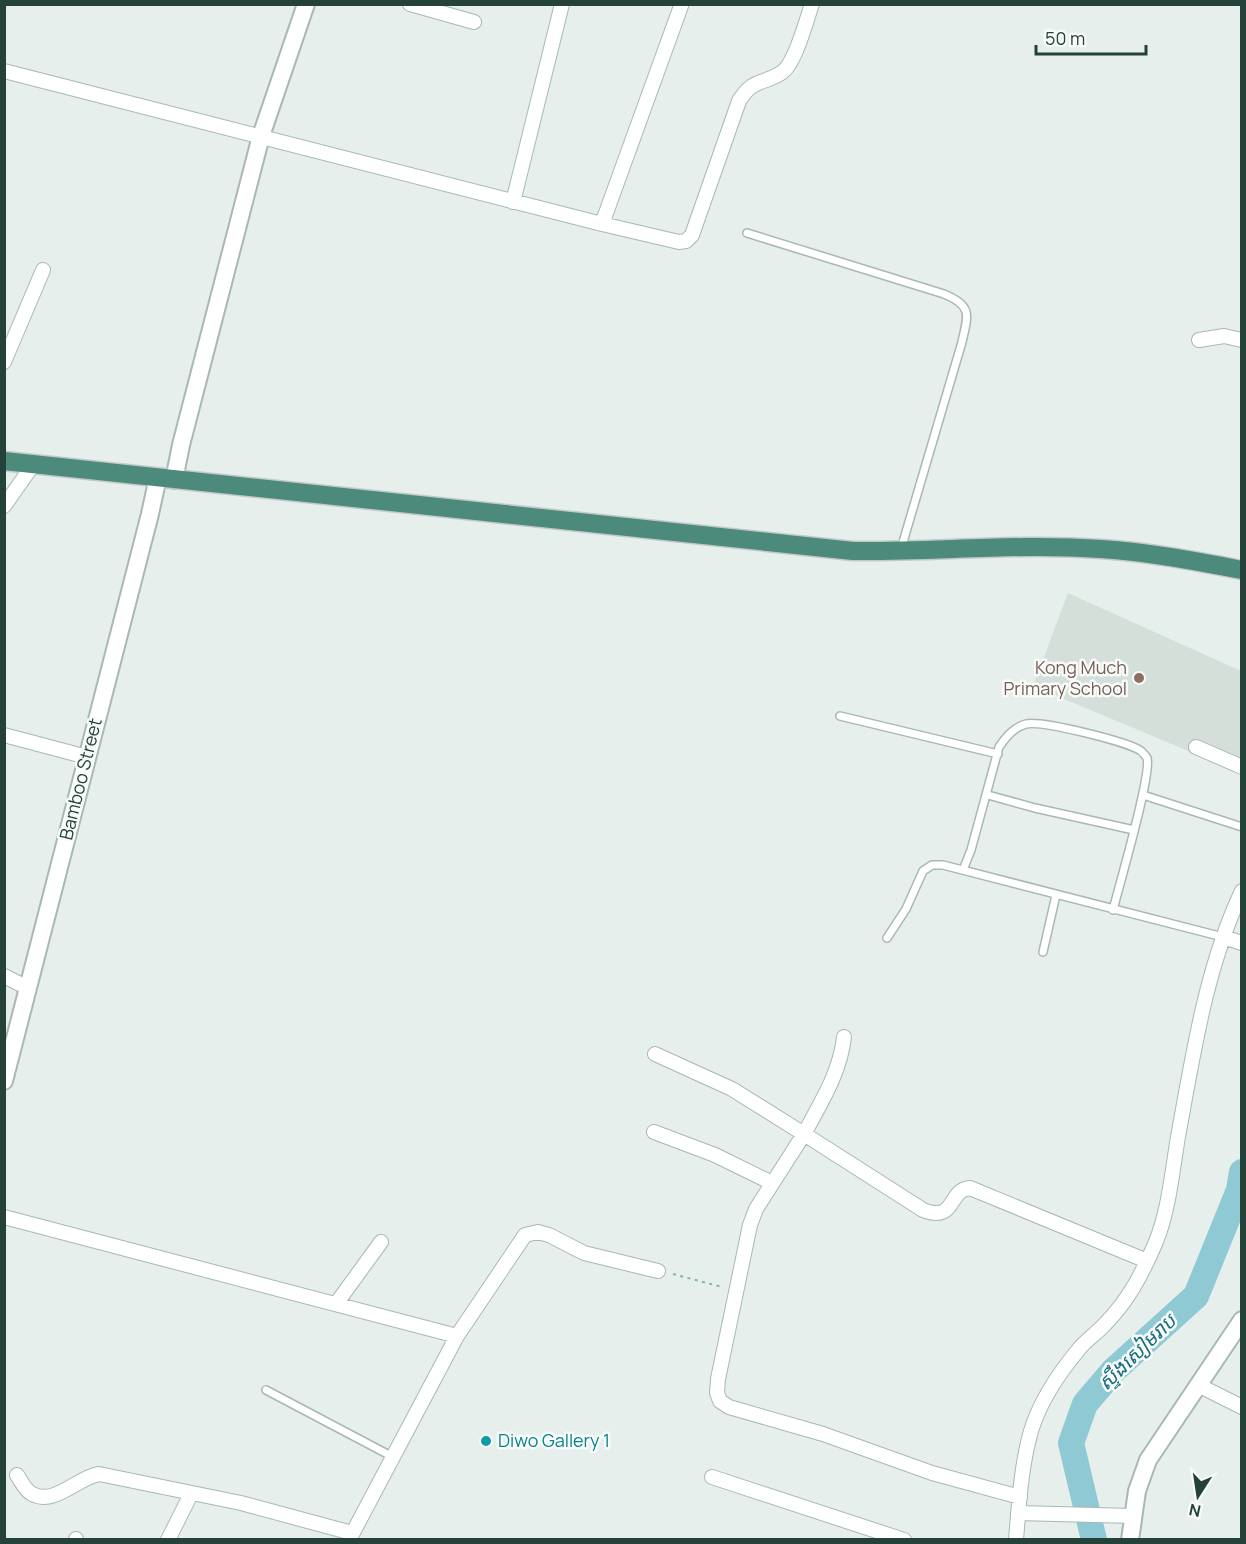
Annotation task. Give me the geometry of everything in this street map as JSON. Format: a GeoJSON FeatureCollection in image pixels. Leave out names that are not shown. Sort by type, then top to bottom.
{"type":"FeatureCollection","features":[{"type":"Feature","properties":{"kind":"highway"},"geometry":{"type":"LineString","coordinates":[[4,461],[854,550],[1045,547],[1101,549],[1153,554],[1242,570]]}},
{"type":"Feature","properties":{"kind":"street","name":"Bamboo Street"},"geometry":{"type":"LineString","coordinates":[[4,1081],[150,514],[181,445],[261,136],[306,4]]}},
{"type":"Feature","properties":{"kind":"street"},"geometry":{"type":"LineString","coordinates":[[410,4],[474,22]]}},
{"type":"Feature","properties":{"kind":"street"},"geometry":{"type":"LineString","coordinates":[[513,202],[562,4]]}},
{"type":"Feature","properties":{"kind":"street"},"geometry":{"type":"LineString","coordinates":[[4,71],[513,202],[679,242],[686,241],[692,235],[739,100],[746,89],[780,74],[789,66],[812,4]]}},
{"type":"Feature","properties":{"kind":"street"},"geometry":{"type":"LineString","coordinates":[[602,224],[681,6]]}},
{"type":"Feature","properties":{"kind":"street"},"geometry":{"type":"LineString","coordinates":[[4,362],[43,270]]}},
{"type":"Feature","properties":{"kind":"street"},"geometry":{"type":"LineString","coordinates":[[1199,340],[1233,336],[1242,340]]}},
{"type":"Feature","properties":{"kind":"street"},"geometry":{"type":"LineString","coordinates":[[4,506],[33,465]]}},
{"type":"Feature","properties":{"kind":"street"},"geometry":{"type":"LineString","coordinates":[[4,735],[87,757]]}},
{"type":"Feature","properties":{"kind":"street"},"geometry":{"type":"LineString","coordinates":[[1196,747],[1242,767]]}},
{"type":"Feature","properties":{"kind":"street"},"geometry":{"type":"LineString","coordinates":[[1016,1539],[1031,1430],[1054,1382],[1080,1347],[1131,1295],[1156,1242],[1166,1204],[1202,1017],[1232,940],[1242,891]]}},
{"type":"Feature","properties":{"kind":"street"},"geometry":{"type":"LineString","coordinates":[[4,976],[28,988]]}},
{"type":"Feature","properties":{"kind":"street"},"geometry":{"type":"LineString","coordinates":[[844,1037],[842,1057],[836,1073],[804,1134],[756,1209],[718,1379],[717,1393],[720,1401],[729,1407],[823,1434],[932,1473],[1020,1497]]}},
{"type":"Feature","properties":{"kind":"street"},"geometry":{"type":"LineString","coordinates":[[655,1054],[732,1089],[923,1210],[933,1214],[946,1211],[962,1190],[970,1188],[1147,1261]]}},
{"type":"Feature","properties":{"kind":"street"},"geometry":{"type":"LineString","coordinates":[[654,1132],[715,1155],[772,1183]]}},
{"type":"Feature","properties":{"kind":"street"},"geometry":{"type":"LineString","coordinates":[[4,1217],[457,1336]]}},
{"type":"Feature","properties":{"kind":"street"},"geometry":{"type":"LineString","coordinates":[[17,1475],[31,1493],[39,1496],[58,1493],[99,1474],[241,1503],[350,1538],[457,1336],[525,1235],[538,1232],[584,1253],[658,1270]]}},
{"type":"Feature","properties":{"kind":"street"},"geometry":{"type":"LineString","coordinates":[[336,1304],[381,1242]]}},
{"type":"Feature","properties":{"kind":"street"},"geometry":{"type":"LineString","coordinates":[[1130,1539],[1137,1491],[1148,1460],[1242,1320]]}},
{"type":"Feature","properties":{"kind":"street"},"geometry":{"type":"LineString","coordinates":[[1198,1385],[1242,1407]]}},
{"type":"Feature","properties":{"kind":"street"},"geometry":{"type":"LineString","coordinates":[[712,1477],[904,1539]]}},
{"type":"Feature","properties":{"kind":"street"},"geometry":{"type":"LineString","coordinates":[[168,1539],[191,1494]]}},
{"type":"Feature","properties":{"kind":"street"},"geometry":{"type":"LineString","coordinates":[[1018,1513],[1132,1516]]}},
{"type":"Feature","properties":{"kind":"lane"},"geometry":{"type":"LineString","coordinates":[[747,233],[944,294],[960,301],[966,309],[966,324],[962,342],[900,551]]}},
{"type":"Feature","properties":{"kind":"lane"},"geometry":{"type":"LineString","coordinates":[[840,716],[998,754]]}},
{"type":"Feature","properties":{"kind":"lane"},"geometry":{"type":"LineString","coordinates":[[963,870],[988,795],[999,747],[1017,728],[1028,724],[1052,726],[1123,744],[1140,750],[1146,757],[1148,766],[1143,795],[1113,910]]}},
{"type":"Feature","properties":{"kind":"lane"},"geometry":{"type":"LineString","coordinates":[[988,795],[1134,830]]}},
{"type":"Feature","properties":{"kind":"lane"},"geometry":{"type":"LineString","coordinates":[[1143,795],[1242,827]]}},
{"type":"Feature","properties":{"kind":"lane"},"geometry":{"type":"LineString","coordinates":[[887,938],[906,909],[926,868],[932,865],[943,865],[1232,940]]}},
{"type":"Feature","properties":{"kind":"lane"},"geometry":{"type":"LineString","coordinates":[[1043,952],[1056,895]]}},
{"type":"Feature","properties":{"kind":"lane"},"geometry":{"type":"LineString","coordinates":[[266,1390],[393,1457]]}},
{"type":"Feature","properties":{"kind":"path"},"geometry":{"type":"LineString","coordinates":[[658,1270],[737,1291]]}},
{"type":"Feature","properties":{"kind":"shaded area","name":"Kong Much Primary School"},"geometry":{"type":"Polygon","coordinates":[[[1068,593],[1241,671],[1241,773],[1033,686],[1068,593]]]}},
{"type":"Feature","properties":{"kind":"waterway","name":"ស្ទឹងសៀមរាប"},"geometry":{"type":"LineString","coordinates":[[1094,1540],[1071,1443],[1085,1404],[1113,1371],[1196,1296],[1239,1190],[1242,1172]]}},
{"type":"Feature","properties":{"kind":"place","name":"Kong Much Primary School"},"geometry":{"type":"Point","coordinates":[1139,678]}},
{"type":"Feature","properties":{"kind":"place","name":"Diwo Gallery 1"},"geometry":{"type":"Point","coordinates":[486,1441]}}]}
